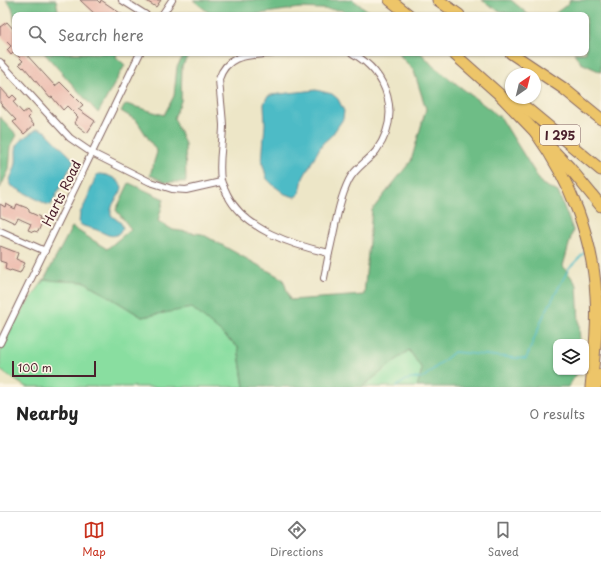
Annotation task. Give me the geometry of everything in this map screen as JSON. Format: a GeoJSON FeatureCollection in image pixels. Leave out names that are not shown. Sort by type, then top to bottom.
{"type":"FeatureCollection","features":[{"type":"Feature","properties":{"kind":"highway"},"geometry":{"type":"LineString","coordinates":[[438,0],[455,12]]}},
{"type":"Feature","properties":{"kind":"highway"},"geometry":{"type":"LineString","coordinates":[[393,3],[405,12]]}},
{"type":"Feature","properties":{"kind":"highway"},"geometry":{"type":"LineString","coordinates":[[457,56],[500,94],[569,167],[601,206]]}},
{"type":"Feature","properties":{"kind":"highway"},"geometry":{"type":"LineString","coordinates":[[462,56],[505,90]]}},
{"type":"Feature","properties":{"kind":"highway","name":"I 295"},"geometry":{"type":"LineString","coordinates":[[515,56],[563,88],[601,119]]}},
{"type":"Feature","properties":{"kind":"highway"},"geometry":{"type":"LineString","coordinates":[[563,88],[601,112]]}},
{"type":"Feature","properties":{"kind":"highway","name":"I 295"},"geometry":{"type":"LineString","coordinates":[[521,104],[601,170]]}},
{"type":"Feature","properties":{"kind":"highway"},"geometry":{"type":"LineString","coordinates":[[536,133],[563,177],[583,223],[592,261],[596,297],[596,338],[591,387]]}},
{"type":"Feature","properties":{"kind":"highway"},"geometry":{"type":"LineString","coordinates":[[596,387],[601,375]]}},
{"type":"Feature","properties":{"kind":"street"},"geometry":{"type":"LineString","coordinates":[[122,0],[141,12]]}},
{"type":"Feature","properties":{"kind":"street"},"geometry":{"type":"LineString","coordinates":[[164,12],[172,0]]}},
{"type":"Feature","properties":{"kind":"street","name":"Harts Road"},"geometry":{"type":"LineString","coordinates":[[0,343],[139,56]]}},
{"type":"Feature","properties":{"kind":"street"},"geometry":{"type":"LineString","coordinates":[[252,56],[236,58],[224,66],[219,79],[223,125],[219,156],[221,182],[229,199],[253,224],[300,246],[329,253]]}},
{"type":"Feature","properties":{"kind":"street"},"geometry":{"type":"LineString","coordinates":[[324,278],[342,198],[350,178],[378,148],[385,133],[388,121],[388,98],[384,86],[371,66],[358,56]]}},
{"type":"Feature","properties":{"kind":"street"},"geometry":{"type":"LineString","coordinates":[[0,62],[70,138],[92,153],[160,186],[172,189],[186,190],[221,182]]}},
{"type":"Feature","properties":{"kind":"street"},"geometry":{"type":"LineString","coordinates":[[0,231],[45,251]]}},
{"type":"Feature","properties":{"kind":"green space"},"geometry":{"type":"Polygon","coordinates":[[[6,0],[56,0],[58,12],[13,12],[12,7],[6,0]]]}},
{"type":"Feature","properties":{"kind":"green space"},"geometry":{"type":"Polygon","coordinates":[[[193,0],[353,0],[370,12],[345,12],[341,10],[300,8],[273,12],[208,12],[193,0]]]}},
{"type":"Feature","properties":{"kind":"green space"},"geometry":{"type":"Polygon","coordinates":[[[482,0],[511,0],[525,12],[504,12],[494,8],[482,0]]]}},
{"type":"Feature","properties":{"kind":"green space"},"geometry":{"type":"Polygon","coordinates":[[[570,0],[601,0],[601,72],[581,63],[576,56],[589,56],[589,12],[557,12],[568,4],[570,0]]]}},
{"type":"Feature","properties":{"kind":"green space"},"geometry":{"type":"Polygon","coordinates":[[[47,56],[116,56],[125,65],[98,113],[47,56]]]}},
{"type":"Feature","properties":{"kind":"green space"},"geometry":{"type":"Polygon","coordinates":[[[183,56],[189,56],[182,66],[181,101],[174,118],[185,144],[186,182],[165,182],[150,175],[157,152],[137,121],[121,111],[126,104],[164,115],[174,96],[177,67],[183,56]]]}},
{"type":"Feature","properties":{"kind":"green space"},"geometry":{"type":"Polygon","coordinates":[[[401,56],[424,56],[433,66],[501,118],[542,184],[558,192],[573,230],[563,266],[577,285],[580,339],[553,339],[553,375],[576,375],[568,387],[417,387],[422,369],[409,350],[362,387],[244,387],[238,347],[192,308],[142,317],[85,282],[44,280],[72,227],[107,249],[131,229],[116,210],[129,183],[164,199],[158,221],[173,230],[202,234],[283,279],[290,300],[364,295],[372,210],[411,161],[426,109],[414,71],[401,56]]]}},
{"type":"Feature","properties":{"kind":"green space"},"geometry":{"type":"Polygon","coordinates":[[[0,117],[17,135],[11,146],[9,170],[0,188],[0,117]]]}},
{"type":"Feature","properties":{"kind":"green space"},"geometry":{"type":"Polygon","coordinates":[[[44,280],[85,282],[142,317],[192,307],[238,347],[244,387],[26,387],[0,370],[0,352],[15,321],[44,280]]]}},
{"type":"Feature","properties":{"kind":"green space"},"geometry":{"type":"Polygon","coordinates":[[[409,350],[422,369],[417,387],[362,387],[409,350]]]}},
{"type":"Feature","properties":{"kind":"water"},"geometry":{"type":"Polygon","coordinates":[[[316,90],[332,94],[338,99],[344,111],[343,119],[318,151],[303,178],[300,193],[295,197],[285,194],[267,179],[262,162],[265,124],[264,104],[267,97],[271,95],[316,90]]]}},
{"type":"Feature","properties":{"kind":"water"},"geometry":{"type":"Polygon","coordinates":[[[37,129],[46,132],[73,159],[73,162],[51,205],[46,204],[10,185],[16,163],[16,151],[18,144],[37,129]]]}},
{"type":"Feature","properties":{"kind":"water"},"geometry":{"type":"Polygon","coordinates":[[[98,174],[112,177],[118,181],[122,187],[120,194],[113,204],[111,215],[121,223],[123,228],[120,232],[113,236],[79,223],[80,213],[98,174]]]}},
{"type":"Feature","properties":{"kind":"building"},"geometry":{"type":"Polygon","coordinates":[[[80,0],[97,0],[100,3],[101,0],[119,12],[93,12],[80,0]]]}},
{"type":"Feature","properties":{"kind":"building"},"geometry":{"type":"Polygon","coordinates":[[[145,0],[161,0],[156,7],[145,0]]]}},
{"type":"Feature","properties":{"kind":"building"},"geometry":{"type":"Polygon","coordinates":[[[7,22],[12,28],[11,55],[7,50],[11,46],[0,35],[0,27],[7,22]]]}},
{"type":"Feature","properties":{"kind":"building"},"geometry":{"type":"Polygon","coordinates":[[[18,56],[28,56],[55,86],[60,82],[83,105],[78,109],[95,121],[87,133],[74,123],[78,117],[67,106],[63,110],[52,97],[50,98],[24,67],[23,68],[19,64],[23,61],[18,56]]]}},
{"type":"Feature","properties":{"kind":"building"},"geometry":{"type":"Polygon","coordinates":[[[0,87],[10,98],[13,95],[17,99],[13,102],[23,113],[27,110],[31,115],[28,118],[34,125],[24,134],[13,122],[16,120],[0,103],[0,87]]]}},
{"type":"Feature","properties":{"kind":"building"},"geometry":{"type":"Polygon","coordinates":[[[0,204],[5,207],[6,204],[15,209],[17,204],[27,208],[29,212],[40,217],[39,219],[43,220],[38,232],[28,230],[31,224],[18,218],[15,223],[0,216],[0,204]]]}},
{"type":"Feature","properties":{"kind":"building"},"geometry":{"type":"Polygon","coordinates":[[[0,246],[18,253],[16,259],[25,263],[20,273],[5,269],[6,263],[0,261],[0,246]]]}},
{"type":"Feature","properties":{"kind":"waterway"},"geometry":{"type":"LineString","coordinates":[[396,387],[406,380],[424,377],[454,352],[526,359],[543,317],[569,268],[585,252]]}}]}
